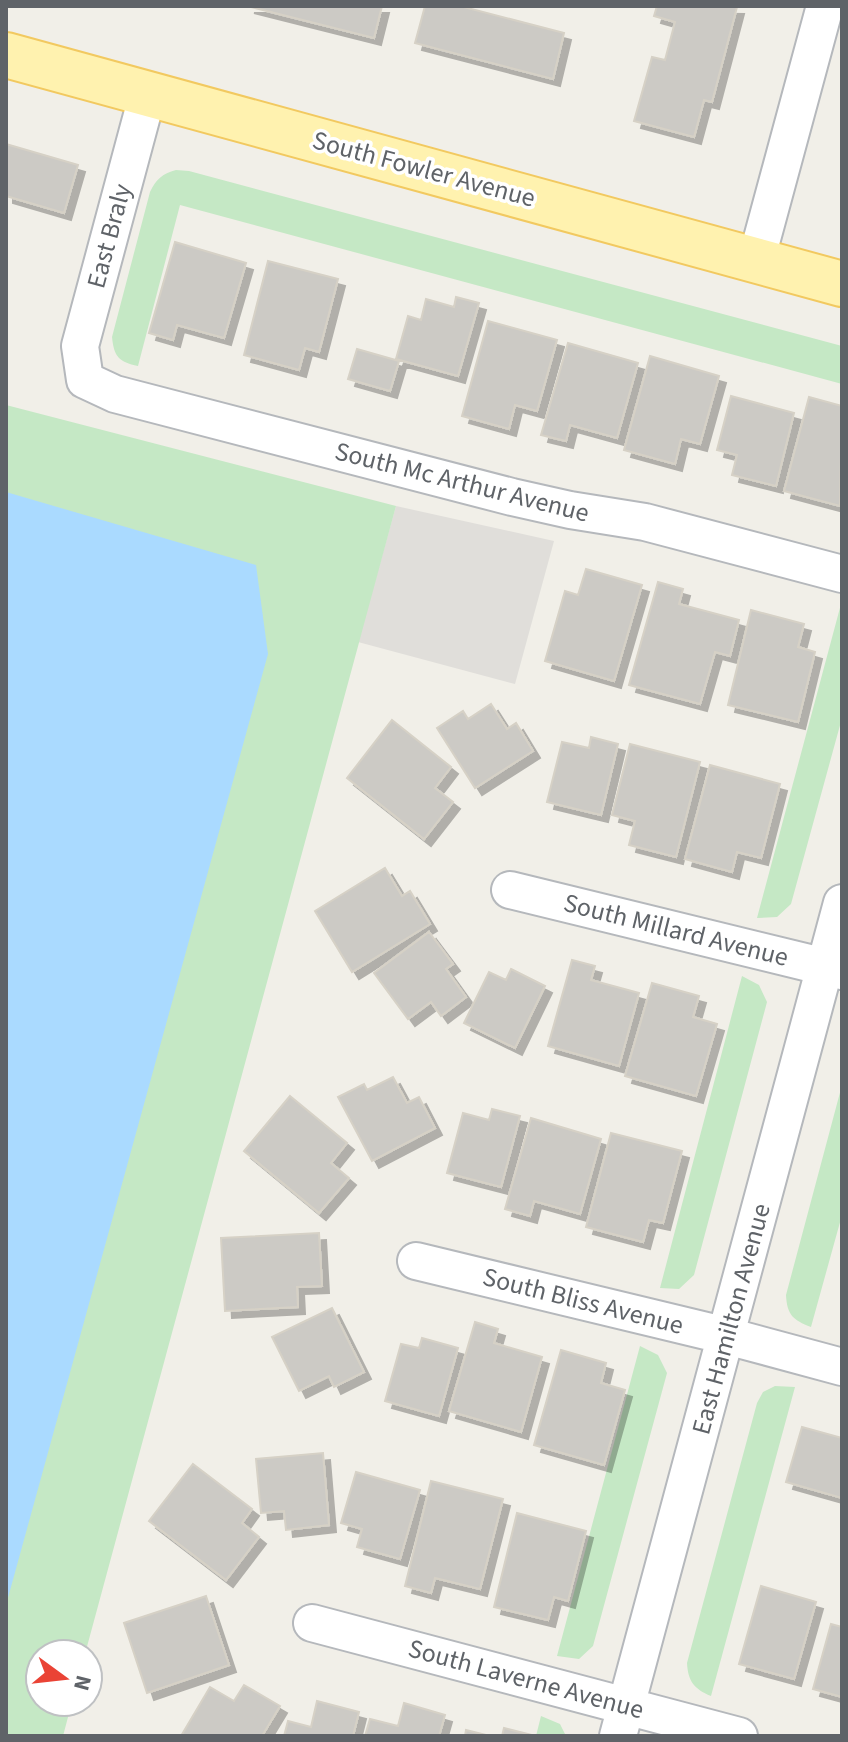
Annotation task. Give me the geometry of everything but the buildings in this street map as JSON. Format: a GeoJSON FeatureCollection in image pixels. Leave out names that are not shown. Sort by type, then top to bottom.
{"type":"FeatureCollection","features":[{"type":"Feature","properties":{"kind":"main road","name":"South Fowler Avenue"},"geometry":{"type":"LineString","coordinates":[[6,55],[842,284]]}},
{"type":"Feature","properties":{"kind":"street"},"geometry":{"type":"LineString","coordinates":[[756,261],[825,6]]}},
{"type":"Feature","properties":{"kind":"street","name":"East Braly"},"geometry":{"type":"LineString","coordinates":[[85,380],[80,346],[148,93]]}},
{"type":"Feature","properties":{"kind":"street","name":"South Mc Arthur Avenue"},"geometry":{"type":"LineString","coordinates":[[85,380],[115,394],[481,489],[570,510],[645,522],[842,574]]}},
{"type":"Feature","properties":{"kind":"street","name":"South Millard Avenue"},"geometry":{"type":"LineString","coordinates":[[510,890],[833,968]]}},
{"type":"Feature","properties":{"kind":"street","name":"East Hamilton Avenue"},"geometry":{"type":"LineString","coordinates":[[622,1721],[727,1336],[833,968],[842,903]]}},
{"type":"Feature","properties":{"kind":"street","name":"South Bliss Avenue"},"geometry":{"type":"LineString","coordinates":[[416,1261],[842,1367]]}},
{"type":"Feature","properties":{"kind":"street","name":"South Laverne Avenue"},"geometry":{"type":"LineString","coordinates":[[312,1623],[622,1721],[739,1736]]}},
{"type":"Feature","properties":{"kind":"shaded area"},"geometry":{"type":"Polygon","coordinates":[[[396,506],[554,541],[515,684],[358,642],[396,506]]]}},
{"type":"Feature","properties":{"kind":"green space"},"geometry":{"type":"Polygon","coordinates":[[[176,170],[842,346],[842,384],[180,205],[138,366],[119,358],[112,337],[150,192],[160,178],[176,170]]]}},
{"type":"Feature","properties":{"kind":"green space"},"geometry":{"type":"Polygon","coordinates":[[[6,405],[396,506],[89,1638],[24,1638],[24,1718],[68,1718],[63,1736],[6,1736],[6,405]]]}},
{"type":"Feature","properties":{"kind":"green space"},"geometry":{"type":"Polygon","coordinates":[[[841,604],[842,718],[791,904],[777,917],[757,918],[841,604]]]}},
{"type":"Feature","properties":{"kind":"green space"},"geometry":{"type":"Polygon","coordinates":[[[742,976],[759,985],[767,1002],[694,1275],[679,1289],[660,1288],[742,976]]]}},
{"type":"Feature","properties":{"kind":"green space"},"geometry":{"type":"Polygon","coordinates":[[[842,1085],[842,1215],[811,1327],[792,1316],[786,1295],[842,1085]]]}},
{"type":"Feature","properties":{"kind":"green space"},"geometry":{"type":"Polygon","coordinates":[[[640,1346],[658,1355],[667,1373],[593,1646],[579,1659],[557,1656],[640,1346]]]}},
{"type":"Feature","properties":{"kind":"green space"},"geometry":{"type":"Polygon","coordinates":[[[775,1386],[795,1387],[711,1696],[693,1684],[687,1663],[757,1403],[763,1392],[775,1386]]]}},
{"type":"Feature","properties":{"kind":"green space"},"geometry":{"type":"Polygon","coordinates":[[[541,1716],[560,1724],[566,1736],[536,1736],[541,1716]]]}},
{"type":"Feature","properties":{"kind":"water"},"geometry":{"type":"Polygon","coordinates":[[[6,492],[256,565],[268,654],[6,1605],[6,492]]]}}]}
